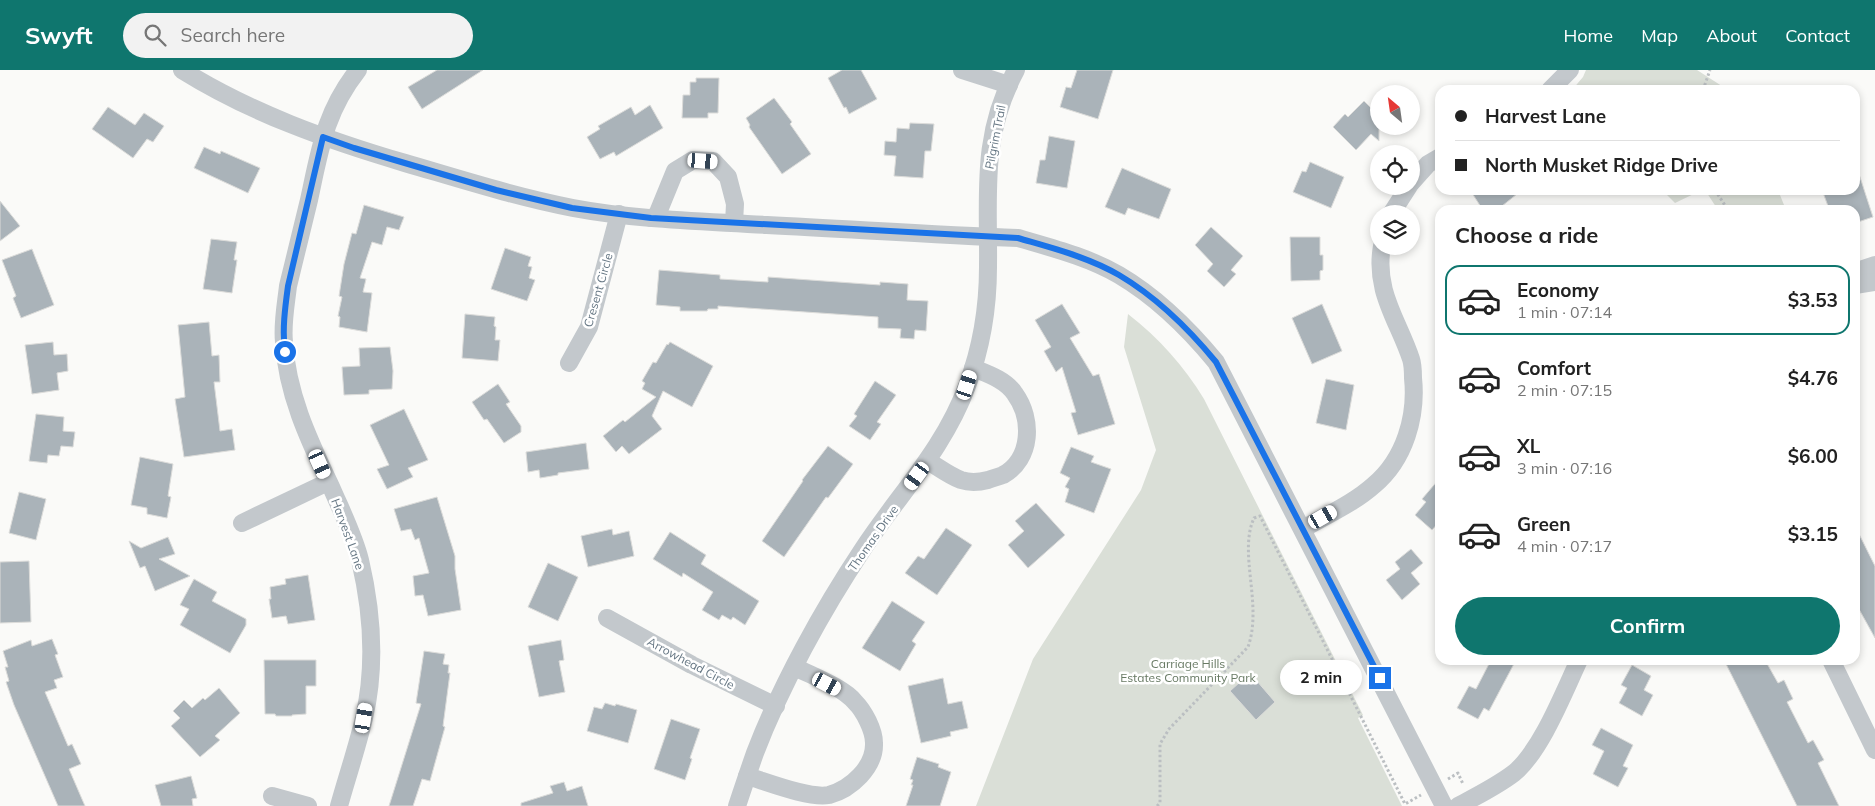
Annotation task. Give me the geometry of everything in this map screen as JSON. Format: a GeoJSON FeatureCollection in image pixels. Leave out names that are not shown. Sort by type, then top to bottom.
{"type":"FeatureCollection","features":[{"type":"Feature","properties":{"kind":"street"},"geometry":{"type":"LineString","coordinates":[[182,70],[207,86],[282,122],[354,148],[496,190],[572,208],[651,218],[1018,238],[1070,254],[1118,275],[1160,303],[1193,334],[1216,362],[1444,806]]}},
{"type":"Feature","properties":{"kind":"street","name":"Harvest Lane"},"geometry":{"type":"LineString","coordinates":[[339,806],[364,718],[370,683],[370,613],[360,558],[296,405],[288,373],[284,340],[285,306],[288,286],[323,137],[335,103],[358,70]]}},
{"type":"Feature","properties":{"kind":"street"},"geometry":{"type":"LineString","coordinates":[[962,70],[1012,78]]}},
{"type":"Feature","properties":{"kind":"street"},"geometry":{"type":"LineString","coordinates":[[1555,85],[1570,70]]}},
{"type":"Feature","properties":{"kind":"street","name":"Pilgrim Trail"},"geometry":{"type":"LineString","coordinates":[[987,237],[988,161],[995,122],[1003,97],[1012,78]]}},
{"type":"Feature","properties":{"kind":"street"},"geometry":{"type":"LineString","coordinates":[[651,218],[658,215],[675,171],[693,160],[713,161],[728,177],[735,204],[734,223]]}},
{"type":"Feature","properties":{"kind":"street"},"geometry":{"type":"LineString","coordinates":[[1420,173],[1428,164],[1435,160]]}},
{"type":"Feature","properties":{"kind":"street","name":"Cresent Circle"},"geometry":{"type":"LineString","coordinates":[[569,363],[589,327],[619,214]]}},
{"type":"Feature","properties":{"kind":"street","name":"Thomas Drive"},"geometry":{"type":"LineString","coordinates":[[737,806],[756,752],[776,706],[822,617],[864,548],[928,462],[958,408],[973,368],[986,307],[987,237]]}},
{"type":"Feature","properties":{"kind":"street"},"geometry":{"type":"LineString","coordinates":[[1303,529],[1363,494],[1376,484],[1392,464],[1406,439],[1411,422],[1415,396],[1411,360],[1390,312],[1382,285],[1382,255]]}},
{"type":"Feature","properties":{"kind":"street"},"geometry":{"type":"LineString","coordinates":[[1860,271],[1875,265]]}},
{"type":"Feature","properties":{"kind":"street"},"geometry":{"type":"LineString","coordinates":[[1860,284],[1875,282]]}},
{"type":"Feature","properties":{"kind":"street"},"geometry":{"type":"LineString","coordinates":[[928,462],[962,481],[979,482],[1002,476],[1014,467],[1022,454],[1028,436],[1026,417],[1015,392],[1000,380],[973,368]]}},
{"type":"Feature","properties":{"kind":"street"},"geometry":{"type":"LineString","coordinates":[[242,523],[328,482]]}},
{"type":"Feature","properties":{"kind":"street","name":"Arrowhead Circle"},"geometry":{"type":"LineString","coordinates":[[607,618],[692,665],[776,706]]}},
{"type":"Feature","properties":{"kind":"street"},"geometry":{"type":"LineString","coordinates":[[1464,803],[1515,772],[1533,752],[1577,665]]}},
{"type":"Feature","properties":{"kind":"street"},"geometry":{"type":"LineString","coordinates":[[1833,665],[1875,750]]}},
{"type":"Feature","properties":{"kind":"street"},"geometry":{"type":"LineString","coordinates":[[748,776],[798,793],[828,795],[849,786],[861,775],[870,762],[874,743],[863,714],[854,701],[843,692],[795,667]]}},
{"type":"Feature","properties":{"kind":"street"},"geometry":{"type":"LineString","coordinates":[[272,796],[308,806]]}},
{"type":"Feature","properties":{"kind":"path"},"geometry":{"type":"LineString","coordinates":[[1705,85],[1710,70]]}},
{"type":"Feature","properties":{"kind":"path"},"geometry":{"type":"LineString","coordinates":[[1157,806],[1160,803],[1160,744],[1168,729],[1248,646],[1252,636],[1254,612],[1249,547],[1254,518],[1260,516],[1405,804],[1458,773],[1464,803]]}},
{"type":"Feature","properties":{"kind":"green space"},"geometry":{"type":"Polygon","coordinates":[[[1586,70],[1697,70],[1720,85],[1576,85],[1586,70]]]}},
{"type":"Feature","properties":{"kind":"green space"},"geometry":{"type":"Polygon","coordinates":[[[1667,195],[1692,195],[1675,203],[1667,195]]]}},
{"type":"Feature","properties":{"kind":"green space"},"geometry":{"type":"Polygon","coordinates":[[[1708,195],[1780,195],[1784,205],[1715,205],[1708,195]]]}},
{"type":"Feature","properties":{"kind":"green space","name":"Carriage Hills Estates Community Park"},"geometry":{"type":"Polygon","coordinates":[[[1128,314],[1170,353],[1204,399],[1363,715],[1358,718],[1402,806],[976,806],[1033,659],[1141,490],[1156,450],[1124,347],[1128,314]]]}},
{"type":"Feature","properties":{"kind":"building"},"geometry":{"type":"Polygon","coordinates":[[[437,70],[483,70],[422,109],[408,87],[437,70]]]}},
{"type":"Feature","properties":{"kind":"building"},"geometry":{"type":"Polygon","coordinates":[[[842,70],[861,70],[877,99],[849,114],[828,78],[842,70]]]}},
{"type":"Feature","properties":{"kind":"building"},"geometry":{"type":"Polygon","coordinates":[[[1077,70],[1113,70],[1098,119],[1060,107],[1066,87],[1071,88],[1077,70]]]}},
{"type":"Feature","properties":{"kind":"building"},"geometry":{"type":"Polygon","coordinates":[[[696,78],[719,78],[718,113],[708,113],[708,118],[682,118],[683,95],[690,95],[690,82],[696,82],[696,78]]]}},
{"type":"Feature","properties":{"kind":"building"},"geometry":{"type":"Polygon","coordinates":[[[774,98],[792,122],[790,124],[811,154],[782,174],[749,127],[750,125],[746,118],[774,98]]]}},
{"type":"Feature","properties":{"kind":"building"},"geometry":{"type":"Polygon","coordinates":[[[1364,101],[1370,107],[1370,135],[1356,150],[1333,127],[1345,114],[1348,117],[1364,101]]]}},
{"type":"Feature","properties":{"kind":"building"},"geometry":{"type":"Polygon","coordinates":[[[650,105],[663,128],[616,156],[614,152],[600,159],[587,137],[600,129],[598,126],[631,107],[635,115],[650,105]]]}},
{"type":"Feature","properties":{"kind":"building"},"geometry":{"type":"Polygon","coordinates":[[[108,107],[135,125],[144,113],[164,126],[153,142],[147,139],[133,158],[92,129],[108,107]]]}},
{"type":"Feature","properties":{"kind":"building"},"geometry":{"type":"Polygon","coordinates":[[[910,123],[934,124],[931,151],[925,151],[923,178],[894,176],[896,156],[884,155],[885,141],[896,142],[897,128],[909,129],[910,123]]]}},
{"type":"Feature","properties":{"kind":"building"},"geometry":{"type":"Polygon","coordinates":[[[1372,135],[1379,135],[1379,141],[1372,135]]]}},
{"type":"Feature","properties":{"kind":"building"},"geometry":{"type":"Polygon","coordinates":[[[1049,136],[1075,141],[1067,188],[1036,183],[1040,160],[1045,160],[1049,136]]]}},
{"type":"Feature","properties":{"kind":"building"},"geometry":{"type":"Polygon","coordinates":[[[204,147],[220,154],[221,151],[260,168],[248,193],[194,168],[204,147]]]}},
{"type":"Feature","properties":{"kind":"building"},"geometry":{"type":"Polygon","coordinates":[[[1310,162],[1344,177],[1331,208],[1293,192],[1302,171],[1306,172],[1310,162]]]}},
{"type":"Feature","properties":{"kind":"building"},"geometry":{"type":"Polygon","coordinates":[[[1122,168],[1171,189],[1159,219],[1128,208],[1125,215],[1105,207],[1122,168]]]}},
{"type":"Feature","properties":{"kind":"building"},"geometry":{"type":"Polygon","coordinates":[[[1860,177],[1873,217],[1860,221],[1860,205],[1828,205],[1824,195],[1860,195],[1860,177]]]}},
{"type":"Feature","properties":{"kind":"building"},"geometry":{"type":"Polygon","coordinates":[[[1473,195],[1516,195],[1503,205],[1480,205],[1473,195]]]}},
{"type":"Feature","properties":{"kind":"building"},"geometry":{"type":"Polygon","coordinates":[[[0,201],[20,226],[0,241],[0,201]]]}},
{"type":"Feature","properties":{"kind":"building"},"geometry":{"type":"Polygon","coordinates":[[[364,205],[404,217],[399,230],[387,227],[382,245],[372,242],[360,278],[366,279],[363,292],[372,293],[367,332],[339,327],[340,317],[338,316],[342,297],[339,296],[344,264],[352,233],[356,234],[364,205]]]}},
{"type":"Feature","properties":{"kind":"building"},"geometry":{"type":"Polygon","coordinates":[[[1211,227],[1243,256],[1231,270],[1236,274],[1224,287],[1207,271],[1213,264],[1195,245],[1211,227]]]}},
{"type":"Feature","properties":{"kind":"building"},"geometry":{"type":"Polygon","coordinates":[[[1290,237],[1320,237],[1320,255],[1323,255],[1323,270],[1320,271],[1320,280],[1291,281],[1290,237]]]}},
{"type":"Feature","properties":{"kind":"building"},"geometry":{"type":"Polygon","coordinates":[[[211,239],[237,242],[234,260],[237,260],[232,293],[203,289],[211,239]]]}},
{"type":"Feature","properties":{"kind":"building"},"geometry":{"type":"Polygon","coordinates":[[[505,248],[531,257],[528,266],[532,267],[529,278],[535,280],[527,301],[491,289],[505,248]]]}},
{"type":"Feature","properties":{"kind":"building"},"geometry":{"type":"Polygon","coordinates":[[[32,249],[54,305],[21,318],[13,298],[16,296],[2,260],[32,249]]]}},
{"type":"Feature","properties":{"kind":"building"},"geometry":{"type":"Polygon","coordinates":[[[659,270],[720,275],[720,279],[768,282],[768,277],[880,285],[880,282],[908,284],[907,300],[928,301],[926,331],[915,330],[914,339],[900,338],[901,329],[878,328],[878,317],[718,306],[718,309],[708,309],[707,311],[680,311],[680,307],[656,305],[659,270]]]}},
{"type":"Feature","properties":{"kind":"building"},"geometry":{"type":"Polygon","coordinates":[[[1062,304],[1080,333],[1070,338],[1093,376],[1099,374],[1115,424],[1078,435],[1071,413],[1076,412],[1062,367],[1056,372],[1044,351],[1051,347],[1035,320],[1062,304]]]}},
{"type":"Feature","properties":{"kind":"building"},"geometry":{"type":"Polygon","coordinates":[[[1322,304],[1342,351],[1312,364],[1292,318],[1322,304]]]}},
{"type":"Feature","properties":{"kind":"building"},"geometry":{"type":"Polygon","coordinates":[[[465,314],[495,317],[495,340],[500,340],[498,361],[462,358],[465,314]]]}},
{"type":"Feature","properties":{"kind":"building"},"geometry":{"type":"Polygon","coordinates":[[[209,322],[212,356],[219,355],[220,382],[214,382],[220,431],[232,429],[235,450],[184,457],[175,399],[185,397],[178,325],[209,322]]]}},
{"type":"Feature","properties":{"kind":"building"},"geometry":{"type":"Polygon","coordinates":[[[53,342],[54,355],[67,354],[68,371],[57,373],[59,390],[32,394],[25,345],[53,342]]]}},
{"type":"Feature","properties":{"kind":"building"},"geometry":{"type":"Polygon","coordinates":[[[670,342],[713,366],[692,407],[663,391],[652,416],[662,429],[629,454],[622,446],[616,452],[603,436],[623,420],[625,422],[656,397],[642,389],[645,383],[642,381],[653,362],[656,363],[670,342]]]}},
{"type":"Feature","properties":{"kind":"building"},"geometry":{"type":"Polygon","coordinates":[[[390,347],[393,371],[392,389],[369,390],[369,394],[344,395],[342,367],[360,366],[359,348],[390,347]]]}},
{"type":"Feature","properties":{"kind":"building"},"geometry":{"type":"Polygon","coordinates":[[[1326,379],[1354,385],[1346,430],[1316,423],[1326,379]]]}},
{"type":"Feature","properties":{"kind":"building"},"geometry":{"type":"Polygon","coordinates":[[[875,381],[896,395],[877,422],[881,424],[870,440],[849,426],[857,416],[854,414],[875,381]]]}},
{"type":"Feature","properties":{"kind":"building"},"geometry":{"type":"Polygon","coordinates":[[[498,384],[510,402],[506,404],[521,426],[521,432],[504,443],[487,419],[484,420],[472,402],[498,384]]]}},
{"type":"Feature","properties":{"kind":"building"},"geometry":{"type":"Polygon","coordinates":[[[404,409],[428,460],[408,468],[413,477],[387,489],[377,469],[389,465],[370,425],[404,409]]]}},
{"type":"Feature","properties":{"kind":"building"},"geometry":{"type":"Polygon","coordinates":[[[36,414],[64,417],[63,431],[75,432],[73,447],[61,446],[59,456],[48,455],[47,463],[29,461],[36,414]]]}},
{"type":"Feature","properties":{"kind":"building"},"geometry":{"type":"Polygon","coordinates":[[[586,443],[589,469],[558,473],[558,475],[540,478],[539,470],[528,472],[526,452],[586,443]]]}},
{"type":"Feature","properties":{"kind":"building"},"geometry":{"type":"Polygon","coordinates":[[[828,446],[853,464],[828,498],[826,497],[784,557],[762,541],[802,480],[828,446]]]}},
{"type":"Feature","properties":{"kind":"building"},"geometry":{"type":"Polygon","coordinates":[[[1071,447],[1094,456],[1091,462],[1111,469],[1094,513],[1065,502],[1069,489],[1065,487],[1070,478],[1060,473],[1071,447]]]}},
{"type":"Feature","properties":{"kind":"building"},"geometry":{"type":"Polygon","coordinates":[[[140,457],[173,464],[168,496],[171,497],[167,518],[147,514],[147,508],[131,505],[140,457]]]}},
{"type":"Feature","properties":{"kind":"building"},"geometry":{"type":"Polygon","coordinates":[[[1435,484],[1435,527],[1432,530],[1415,515],[1426,502],[1422,499],[1435,484]]]}},
{"type":"Feature","properties":{"kind":"building"},"geometry":{"type":"Polygon","coordinates":[[[19,492],[46,499],[36,540],[9,533],[19,492]]]}},
{"type":"Feature","properties":{"kind":"building"},"geometry":{"type":"Polygon","coordinates":[[[437,497],[455,556],[461,610],[428,616],[423,595],[415,596],[413,576],[429,573],[419,538],[415,540],[411,529],[401,531],[394,509],[437,497]]]}},
{"type":"Feature","properties":{"kind":"building"},"geometry":{"type":"Polygon","coordinates":[[[1036,503],[1065,535],[1028,568],[1008,545],[1024,531],[1015,521],[1036,503]]]}},
{"type":"Feature","properties":{"kind":"building"},"geometry":{"type":"Polygon","coordinates":[[[946,528],[972,545],[937,595],[905,573],[918,556],[924,559],[946,528]]]}},
{"type":"Feature","properties":{"kind":"building"},"geometry":{"type":"Polygon","coordinates":[[[612,529],[613,535],[629,531],[634,556],[588,567],[581,536],[612,529]]]}},
{"type":"Feature","properties":{"kind":"building"},"geometry":{"type":"Polygon","coordinates":[[[670,532],[706,555],[701,564],[759,601],[745,625],[733,617],[731,620],[722,615],[719,620],[702,610],[713,592],[683,573],[682,577],[653,559],[670,532]]]}},
{"type":"Feature","properties":{"kind":"building"},"geometry":{"type":"Polygon","coordinates":[[[1860,536],[1875,566],[1875,638],[1860,611],[1860,536]]]}},
{"type":"Feature","properties":{"kind":"building"},"geometry":{"type":"Polygon","coordinates":[[[168,537],[175,554],[159,559],[190,576],[155,591],[145,566],[140,568],[129,541],[141,548],[168,537]]]}},
{"type":"Feature","properties":{"kind":"building"},"geometry":{"type":"Polygon","coordinates":[[[1411,549],[1423,563],[1411,573],[1420,584],[1402,600],[1386,580],[1400,569],[1395,562],[1411,549]]]}},
{"type":"Feature","properties":{"kind":"building"},"geometry":{"type":"Polygon","coordinates":[[[29,561],[31,622],[0,623],[0,562],[29,561]]]}},
{"type":"Feature","properties":{"kind":"building"},"geometry":{"type":"Polygon","coordinates":[[[548,563],[578,577],[558,621],[528,607],[548,563]]]}},
{"type":"Feature","properties":{"kind":"building"},"geometry":{"type":"Polygon","coordinates":[[[308,575],[315,620],[288,624],[286,616],[272,618],[269,599],[271,599],[270,587],[286,584],[285,579],[308,575]]]}},
{"type":"Feature","properties":{"kind":"building"},"geometry":{"type":"Polygon","coordinates":[[[194,579],[217,592],[212,601],[246,619],[246,625],[230,653],[180,625],[189,609],[180,605],[194,579]]]}},
{"type":"Feature","properties":{"kind":"building"},"geometry":{"type":"Polygon","coordinates":[[[892,601],[925,622],[912,641],[916,644],[900,671],[862,648],[892,601]]]}},
{"type":"Feature","properties":{"kind":"building"},"geometry":{"type":"Polygon","coordinates":[[[52,639],[58,654],[55,655],[63,677],[54,680],[57,688],[45,692],[68,746],[72,744],[81,764],[69,769],[85,806],[58,806],[14,705],[6,682],[9,681],[5,667],[8,667],[3,651],[31,640],[32,646],[52,639]]]}},
{"type":"Feature","properties":{"kind":"building"},"geometry":{"type":"Polygon","coordinates":[[[561,640],[564,660],[559,661],[565,692],[539,697],[528,646],[561,640]]]}},
{"type":"Feature","properties":{"kind":"building"},"geometry":{"type":"Polygon","coordinates":[[[424,651],[445,654],[443,664],[449,665],[448,673],[450,673],[443,726],[445,727],[430,781],[422,779],[413,806],[389,806],[421,704],[416,703],[424,651]]]}},
{"type":"Feature","properties":{"kind":"building"},"geometry":{"type":"Polygon","coordinates":[[[264,660],[316,660],[316,686],[306,686],[306,714],[276,716],[275,714],[265,714],[264,660]]]}},
{"type":"Feature","properties":{"kind":"building"},"geometry":{"type":"Polygon","coordinates":[[[1488,665],[1513,665],[1489,711],[1484,708],[1478,719],[1457,708],[1469,686],[1476,689],[1488,665]]]}},
{"type":"Feature","properties":{"kind":"building"},"geometry":{"type":"Polygon","coordinates":[[[1632,665],[1651,676],[1644,690],[1653,695],[1642,716],[1619,703],[1627,688],[1621,685],[1632,665]]]}},
{"type":"Feature","properties":{"kind":"building"},"geometry":{"type":"Polygon","coordinates":[[[1726,665],[1768,665],[1778,683],[1784,680],[1793,699],[1787,702],[1808,743],[1813,740],[1824,760],[1818,763],[1839,806],[1797,806],[1726,665]]]}},
{"type":"Feature","properties":{"kind":"building"},"geometry":{"type":"Polygon","coordinates":[[[1250,673],[1275,702],[1256,720],[1230,691],[1250,673]]]}},
{"type":"Feature","properties":{"kind":"building"},"geometry":{"type":"Polygon","coordinates":[[[943,678],[948,704],[962,701],[968,728],[950,732],[951,736],[921,743],[908,686],[943,678]]]}},
{"type":"Feature","properties":{"kind":"building"},"geometry":{"type":"Polygon","coordinates":[[[219,688],[240,713],[215,736],[220,740],[200,757],[171,726],[180,718],[173,711],[184,700],[192,708],[219,688]]]}},
{"type":"Feature","properties":{"kind":"building"},"geometry":{"type":"Polygon","coordinates":[[[605,703],[637,710],[628,743],[587,731],[594,707],[602,709],[605,703]]]}},
{"type":"Feature","properties":{"kind":"building"},"geometry":{"type":"Polygon","coordinates":[[[671,719],[700,729],[685,780],[654,769],[671,719]]]}},
{"type":"Feature","properties":{"kind":"building"},"geometry":{"type":"Polygon","coordinates":[[[1601,728],[1633,745],[1623,766],[1628,768],[1618,787],[1593,774],[1604,751],[1592,745],[1601,728]]]}},
{"type":"Feature","properties":{"kind":"building"},"geometry":{"type":"Polygon","coordinates":[[[917,757],[939,764],[938,767],[951,772],[940,806],[906,806],[913,785],[911,785],[913,780],[910,779],[917,757]]]}},
{"type":"Feature","properties":{"kind":"building"},"geometry":{"type":"Polygon","coordinates":[[[191,776],[197,798],[192,799],[193,806],[161,806],[155,785],[191,776]]]}},
{"type":"Feature","properties":{"kind":"building"},"geometry":{"type":"Polygon","coordinates":[[[564,782],[567,791],[582,786],[588,806],[521,806],[521,803],[553,793],[550,786],[564,782]]]}},
{"type":"Feature","properties":{"kind":"route"},"geometry":{"type":"LineString","coordinates":[[285,352],[285,306],[288,286],[323,137],[496,190],[572,208],[651,218],[1018,238],[1070,254],[1118,275],[1160,303],[1193,334],[1216,362],[1380,678]]}}]}
